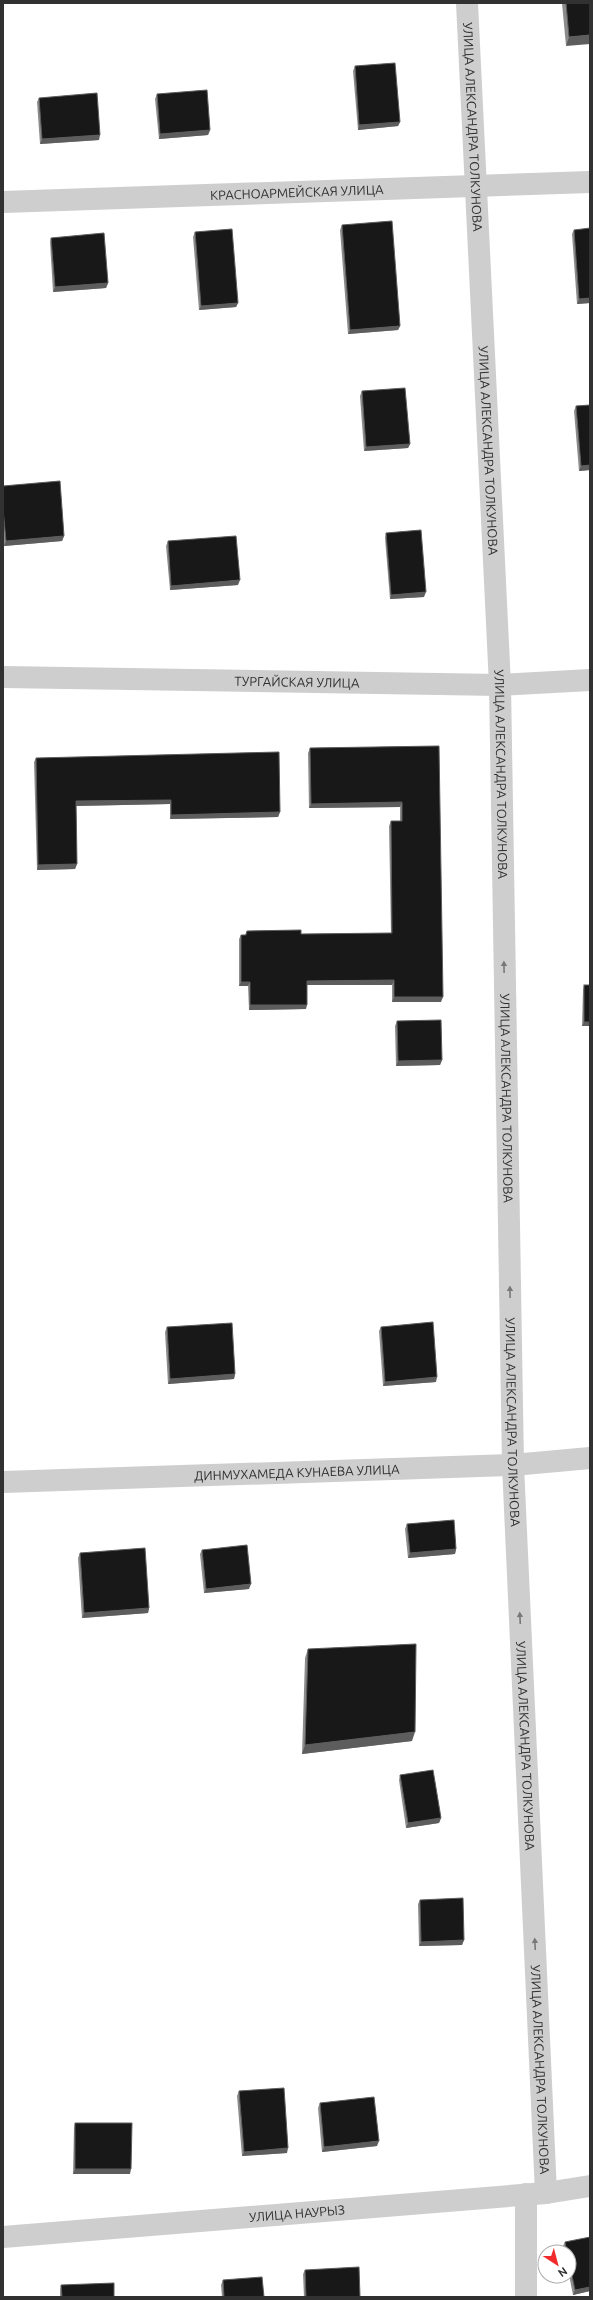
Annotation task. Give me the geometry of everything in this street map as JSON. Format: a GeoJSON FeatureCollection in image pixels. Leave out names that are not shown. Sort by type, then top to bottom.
{"type":"FeatureCollection","features":[{"type":"Feature","properties":{"kind":"street","name":"УЛИЦА АЛЕКСАНДРА ТОЛКУНОВА"},"geometry":{"type":"LineString","coordinates":[[467,3],[474,185],[500,685],[513,1465],[536,2194],[526,2297]]}},
{"type":"Feature","properties":{"kind":"street","name":"КРАСНОАРМЕЙСКАЯ УЛИЦА"},"geometry":{"type":"LineString","coordinates":[[3,202],[590,182]]}},
{"type":"Feature","properties":{"kind":"street","name":"ТУРГАЙСКАЯ УЛИЦА"},"geometry":{"type":"LineString","coordinates":[[3,677],[500,685],[590,680]]}},
{"type":"Feature","properties":{"kind":"street","name":"ДИНМУХАМЕДА КУНАЕВА УЛИЦА"},"geometry":{"type":"LineString","coordinates":[[3,1482],[513,1465],[590,1458]]}},
{"type":"Feature","properties":{"kind":"street","name":"УЛИЦА НАУРЫЗ"},"geometry":{"type":"LineString","coordinates":[[3,2237],[536,2194],[590,2186]]}},
{"type":"Feature","properties":{"kind":"building"},"geometry":{"type":"Polygon","coordinates":[[[566,3],[590,3],[590,35],[569,37],[566,3]]]}},
{"type":"Feature","properties":{"kind":"building"},"geometry":{"type":"Polygon","coordinates":[[[395,63],[400,122],[359,125],[355,66],[395,63]]]}},
{"type":"Feature","properties":{"kind":"building"},"geometry":{"type":"Polygon","coordinates":[[[207,90],[210,130],[160,134],[157,94],[207,90]]]}},
{"type":"Feature","properties":{"kind":"building"},"geometry":{"type":"Polygon","coordinates":[[[97,93],[100,135],[42,139],[39,98],[97,93]]]}},
{"type":"Feature","properties":{"kind":"building"},"geometry":{"type":"Polygon","coordinates":[[[392,221],[400,326],[350,330],[342,225],[392,221]]]}},
{"type":"Feature","properties":{"kind":"building"},"geometry":{"type":"Polygon","coordinates":[[[590,228],[590,298],[579,299],[574,230],[590,228]]]}},
{"type":"Feature","properties":{"kind":"building"},"geometry":{"type":"Polygon","coordinates":[[[232,229],[238,303],[201,306],[195,232],[232,229]]]}},
{"type":"Feature","properties":{"kind":"building"},"geometry":{"type":"Polygon","coordinates":[[[104,233],[108,283],[55,287],[51,238],[104,233]]]}},
{"type":"Feature","properties":{"kind":"building"},"geometry":{"type":"Polygon","coordinates":[[[405,388],[410,444],[366,447],[362,391],[405,388]]]}},
{"type":"Feature","properties":{"kind":"building"},"geometry":{"type":"Polygon","coordinates":[[[590,405],[590,465],[581,466],[576,406],[590,405]]]}},
{"type":"Feature","properties":{"kind":"building"},"geometry":{"type":"Polygon","coordinates":[[[60,481],[64,536],[6,541],[3,509],[3,486],[60,481]]]}},
{"type":"Feature","properties":{"kind":"building"},"geometry":{"type":"Polygon","coordinates":[[[421,530],[426,592],[391,595],[386,533],[421,530]]]}},
{"type":"Feature","properties":{"kind":"building"},"geometry":{"type":"Polygon","coordinates":[[[236,536],[240,580],[171,586],[168,541],[236,536]]]}},
{"type":"Feature","properties":{"kind":"building"},"geometry":{"type":"Polygon","coordinates":[[[439,746],[443,997],[394,997],[394,980],[307,981],[307,1005],[250,1005],[250,982],[241,982],[241,935],[246,935],[247,931],[301,930],[301,934],[392,933],[391,821],[402,821],[402,802],[311,804],[310,748],[439,746]]]}},
{"type":"Feature","properties":{"kind":"building"},"geometry":{"type":"Polygon","coordinates":[[[279,752],[280,812],[171,815],[171,800],[76,801],[77,864],[38,865],[36,758],[279,752]]]}},
{"type":"Feature","properties":{"kind":"building"},"geometry":{"type":"Polygon","coordinates":[[[584,985],[590,985],[590,1022],[584,1022],[584,985]]]}},
{"type":"Feature","properties":{"kind":"building"},"geometry":{"type":"Polygon","coordinates":[[[441,1020],[442,1060],[398,1061],[397,1021],[441,1020]]]}},
{"type":"Feature","properties":{"kind":"building"},"geometry":{"type":"Polygon","coordinates":[[[433,1322],[437,1377],[385,1382],[381,1327],[433,1322]]]}},
{"type":"Feature","properties":{"kind":"building"},"geometry":{"type":"Polygon","coordinates":[[[232,1323],[235,1374],[170,1379],[167,1327],[232,1323]]]}},
{"type":"Feature","properties":{"kind":"building"},"geometry":{"type":"Polygon","coordinates":[[[454,1520],[456,1549],[410,1553],[407,1524],[454,1520]]]}},
{"type":"Feature","properties":{"kind":"building"},"geometry":{"type":"Polygon","coordinates":[[[247,1545],[251,1584],[206,1589],[202,1550],[247,1545]]]}},
{"type":"Feature","properties":{"kind":"building"},"geometry":{"type":"Polygon","coordinates":[[[145,1548],[149,1608],[84,1613],[80,1553],[145,1548]]]}},
{"type":"Feature","properties":{"kind":"building"},"geometry":{"type":"Polygon","coordinates":[[[416,1644],[415,1732],[305,1745],[308,1649],[416,1644]]]}},
{"type":"Feature","properties":{"kind":"building"},"geometry":{"type":"Polygon","coordinates":[[[433,1770],[441,1818],[408,1823],[400,1775],[433,1770]]]}},
{"type":"Feature","properties":{"kind":"building"},"geometry":{"type":"Polygon","coordinates":[[[463,1898],[464,1940],[421,1942],[420,1900],[463,1898]]]}},
{"type":"Feature","properties":{"kind":"building"},"geometry":{"type":"Polygon","coordinates":[[[284,2088],[288,2148],[244,2152],[239,2091],[284,2088]]]}},
{"type":"Feature","properties":{"kind":"building"},"geometry":{"type":"Polygon","coordinates":[[[374,2097],[379,2141],[324,2147],[320,2103],[374,2097]]]}},
{"type":"Feature","properties":{"kind":"building"},"geometry":{"type":"Polygon","coordinates":[[[75,2123],[132,2123],[131,2169],[75,2169],[75,2123]]]}},
{"type":"Feature","properties":{"kind":"building"},"geometry":{"type":"Polygon","coordinates":[[[590,2237],[590,2287],[575,2290],[574,2284],[577,2284],[577,2244],[565,2244],[565,2242],[590,2237]]]}},
{"type":"Feature","properties":{"kind":"building"},"geometry":{"type":"Polygon","coordinates":[[[359,2267],[360,2297],[306,2297],[305,2270],[359,2267]]]}},
{"type":"Feature","properties":{"kind":"building"},"geometry":{"type":"Polygon","coordinates":[[[262,2277],[264,2297],[224,2297],[223,2280],[262,2277]]]}},
{"type":"Feature","properties":{"kind":"building"},"geometry":{"type":"Polygon","coordinates":[[[114,2283],[114,2297],[62,2297],[61,2285],[114,2283]]]}}]}
